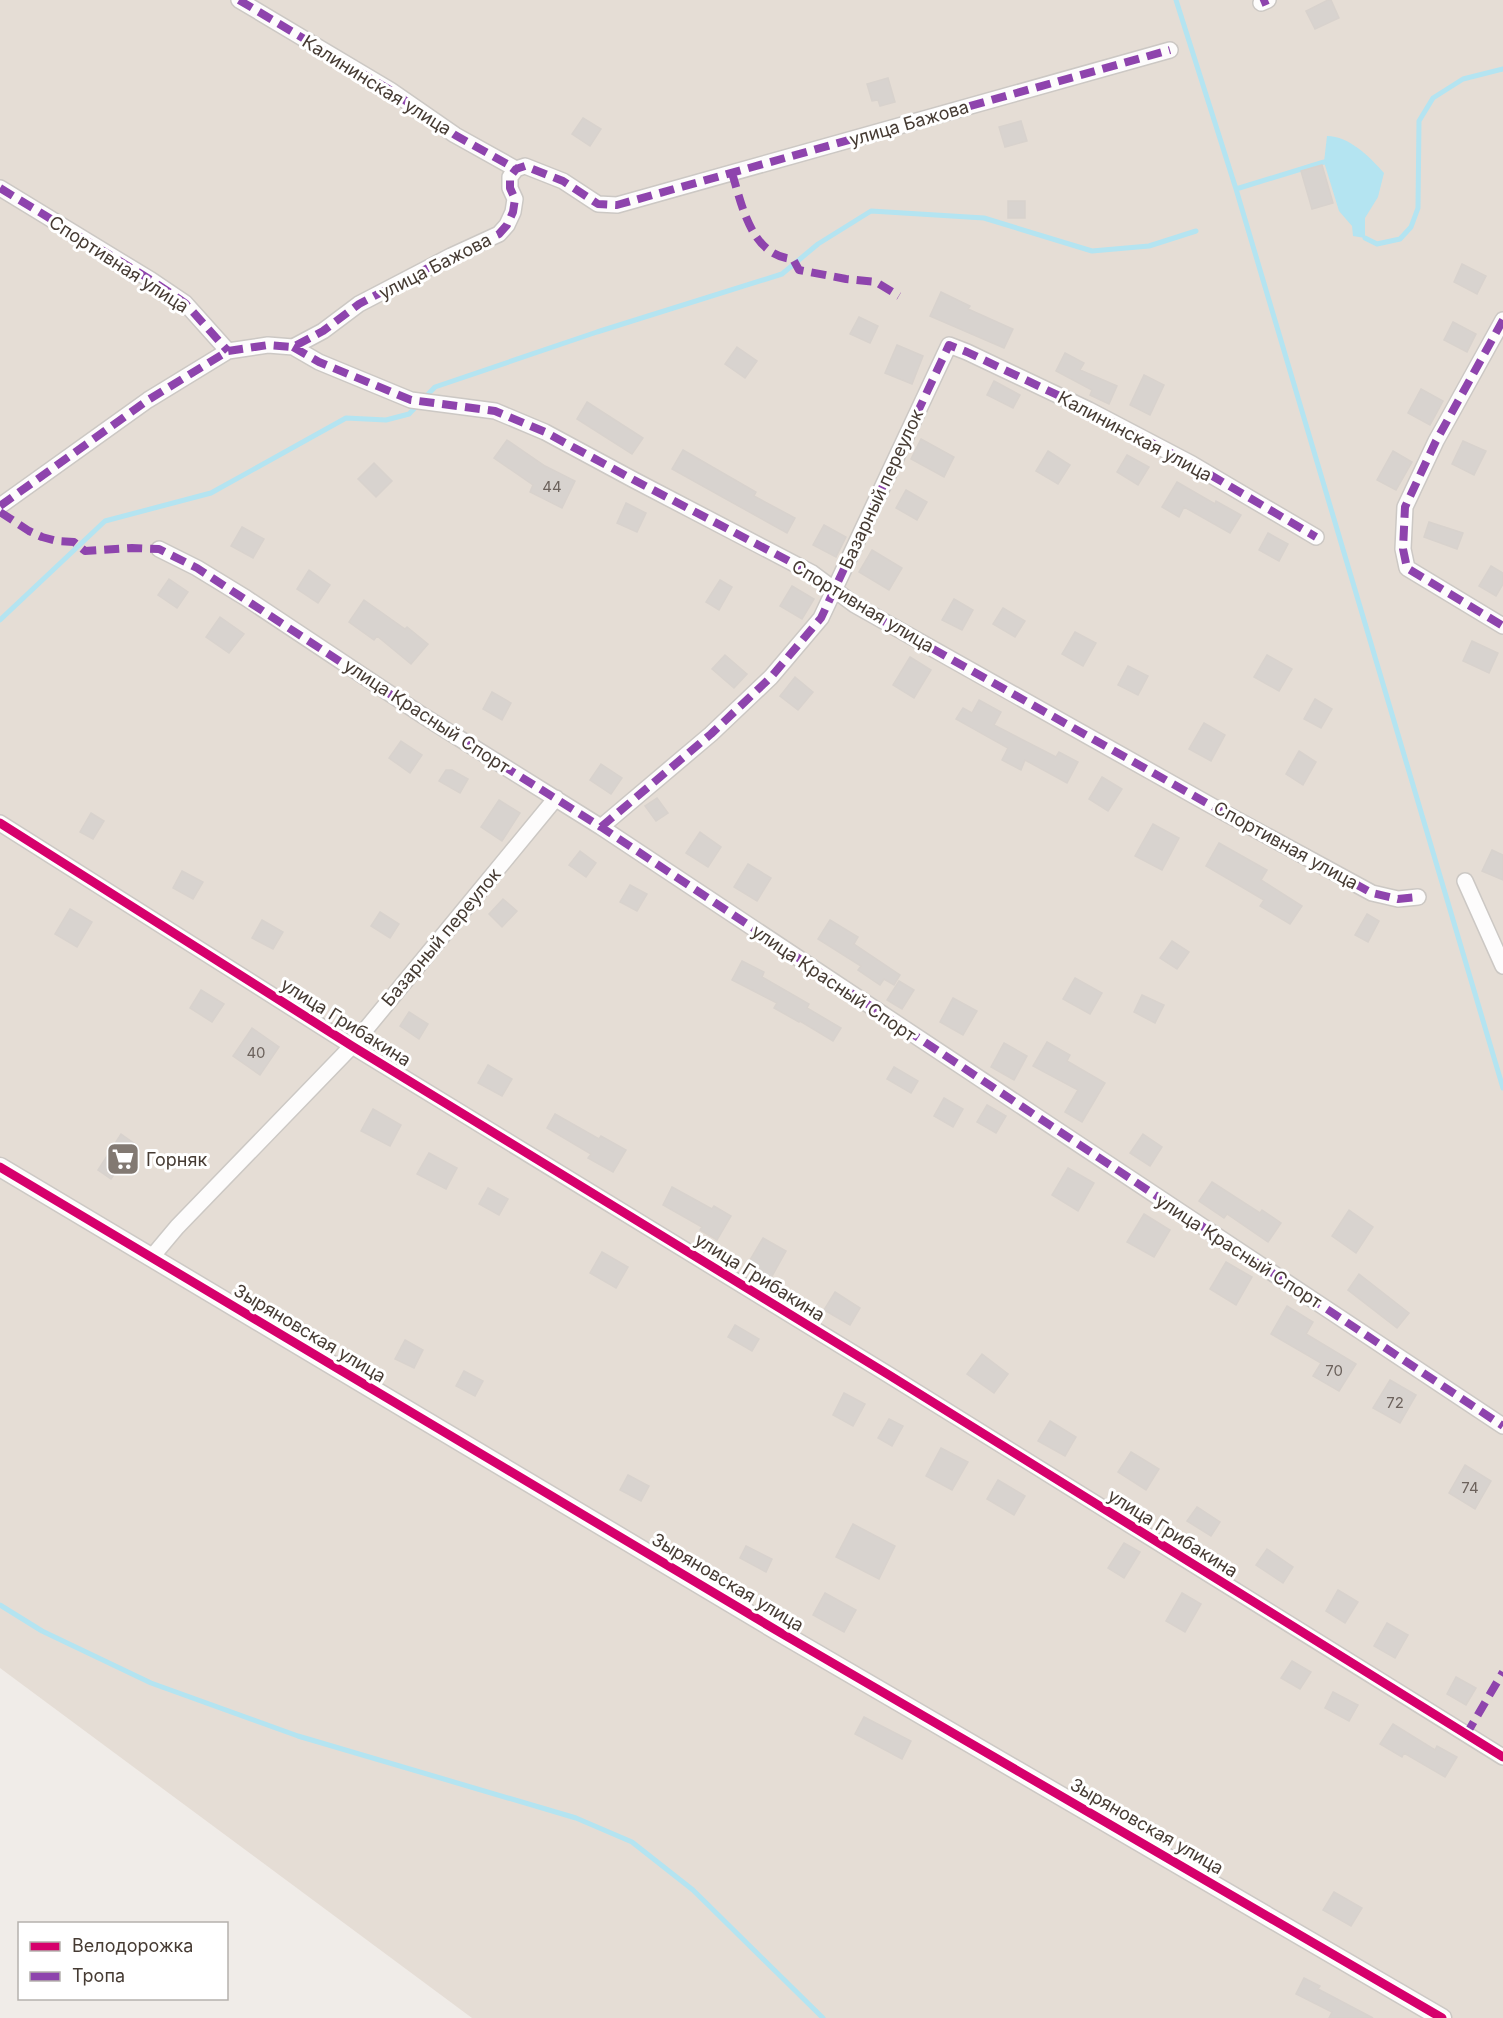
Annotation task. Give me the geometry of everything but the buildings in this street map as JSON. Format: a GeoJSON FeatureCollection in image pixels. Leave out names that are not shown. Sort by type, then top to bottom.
{"type":"FeatureCollection","features":[{"type":"Feature","properties":{"kind":"street","name":"Калининская улица"},"geometry":{"type":"LineString","coordinates":[[239,0],[390,90],[455,135],[516,169]]}},
{"type":"Feature","properties":{"kind":"street","name":"улица Бажова"},"geometry":{"type":"LineString","coordinates":[[293,347],[323,331],[359,304],[499,234],[507,225],[513,212],[515,199],[510,188],[510,177],[516,169],[525,166],[563,181],[598,204],[617,206],[1170,50]]}},
{"type":"Feature","properties":{"kind":"street","name":"Спортивная улица"},"geometry":{"type":"LineString","coordinates":[[0,188],[185,303],[228,351]]}},
{"type":"Feature","properties":{"kind":"street"},"geometry":{"type":"LineString","coordinates":[[1503,320],[1436,441],[1405,507],[1403,549],[1407,568],[1503,626]]}},
{"type":"Feature","properties":{"kind":"street"},"geometry":{"type":"LineString","coordinates":[[0,506],[148,400],[228,351],[268,345],[293,347]]}},
{"type":"Feature","properties":{"kind":"street","name":"Калининская улица"},"geometry":{"type":"LineString","coordinates":[[949,345],[1089,410],[1192,464],[1316,537]]}},
{"type":"Feature","properties":{"kind":"street","name":"Базарный переулок"},"geometry":{"type":"LineString","coordinates":[[601,827],[711,734],[771,677],[821,618],[949,345]]}},
{"type":"Feature","properties":{"kind":"street","name":"Спортивная улица"},"geometry":{"type":"LineString","coordinates":[[293,347],[319,362],[419,402],[495,411],[545,432],[812,573],[855,605],[886,623],[1212,806],[1372,892],[1398,899],[1418,897]]}},
{"type":"Feature","properties":{"kind":"street","name":"улица Красный Спорт"},"geometry":{"type":"LineString","coordinates":[[159,549],[197,568],[246,598],[425,717],[601,827],[1503,1426]]}},
{"type":"Feature","properties":{"kind":"street","name":"Базарный переулок"},"geometry":{"type":"LineString","coordinates":[[151,1258],[177,1227],[352,1046],[556,798]]}},
{"type":"Feature","properties":{"kind":"street","name":"улица Грибакина"},"geometry":{"type":"LineString","coordinates":[[0,823],[352,1046],[889,1375],[1503,1757]]}},
{"type":"Feature","properties":{"kind":"street"},"geometry":{"type":"LineString","coordinates":[[1465,880],[1503,966]]}},
{"type":"Feature","properties":{"kind":"street","name":"Зыряновская улица"},"geometry":{"type":"LineString","coordinates":[[0,1167],[771,1627],[1442,2018]]}},
{"type":"Feature","properties":{"kind":"shaded area"},"geometry":{"type":"Polygon","coordinates":[[[0,0],[1503,0],[1503,2018],[472,2018],[0,1668],[0,0]]]}},
{"type":"Feature","properties":{"kind":"water"},"geometry":{"type":"Polygon","coordinates":[[[1327,136],[1351,143],[1366,154],[1384,173],[1378,197],[1365,218],[1365,238],[1353,236],[1352,226],[1339,211],[1324,162],[1327,136]]]}},
{"type":"Feature","properties":{"kind":"waterway"},"geometry":{"type":"LineString","coordinates":[[1176,0],[1236,189],[1503,1088]]}},
{"type":"Feature","properties":{"kind":"waterway"},"geometry":{"type":"LineString","coordinates":[[1365,238],[1377,244],[1400,239],[1411,227],[1418,208],[1419,121],[1433,98],[1463,79],[1503,69]]}},
{"type":"Feature","properties":{"kind":"waterway"},"geometry":{"type":"LineString","coordinates":[[1236,189],[1324,162]]}},
{"type":"Feature","properties":{"kind":"waterway"},"geometry":{"type":"LineString","coordinates":[[0,620],[105,521],[211,493],[346,418],[386,420],[409,414],[435,387],[597,332],[782,274],[818,244],[871,211],[984,218],[1092,251],[1149,246],[1196,231]]}},
{"type":"Feature","properties":{"kind":"waterway"},"geometry":{"type":"LineString","coordinates":[[0,1605],[42,1631],[151,1683],[298,1736],[576,1818],[632,1842],[693,1890],[823,2018]]}},
{"type":"Feature","properties":{"kind":"marked path"},"geometry":{"type":"LineString","coordinates":[[239,0],[390,90],[455,135],[516,169]]}},
{"type":"Feature","properties":{"kind":"marked path"},"geometry":{"type":"LineString","coordinates":[[1261,3],[1268,0]]}},
{"type":"Feature","properties":{"kind":"marked path"},"geometry":{"type":"LineString","coordinates":[[0,506],[148,400],[228,351],[268,345],[293,347],[323,331],[359,304],[499,234],[507,225],[513,212],[515,199],[510,188],[510,177],[516,169],[525,166],[563,181],[598,204],[617,205],[1170,50]]}},
{"type":"Feature","properties":{"kind":"marked path"},"geometry":{"type":"LineString","coordinates":[[732,173],[750,227],[767,249],[779,256],[793,259],[799,270],[876,282],[899,296]]}},
{"type":"Feature","properties":{"kind":"marked path"},"geometry":{"type":"LineString","coordinates":[[0,188],[185,303],[228,351]]}},
{"type":"Feature","properties":{"kind":"marked path"},"geometry":{"type":"LineString","coordinates":[[1503,320],[1436,441],[1405,507],[1403,549],[1407,568],[1503,626]]}},
{"type":"Feature","properties":{"kind":"marked path"},"geometry":{"type":"LineString","coordinates":[[601,827],[711,734],[771,677],[821,618],[949,345],[1089,410],[1192,464],[1316,537]]}},
{"type":"Feature","properties":{"kind":"marked path"},"geometry":{"type":"LineString","coordinates":[[293,347],[319,362],[411,400],[495,411],[545,432],[812,573],[855,605],[1212,806],[1372,893],[1398,899],[1418,897]]}},
{"type":"Feature","properties":{"kind":"marked path"},"geometry":{"type":"LineString","coordinates":[[0,512],[42,537],[74,542],[85,551],[159,549],[197,568],[425,717],[601,827],[1503,1426]]}},
{"type":"Feature","properties":{"kind":"marked path"},"geometry":{"type":"LineString","coordinates":[[1466,1735],[1503,1672]]}},
{"type":"Feature","properties":{"kind":"cycle path"},"geometry":{"type":"LineString","coordinates":[[0,823],[352,1046],[889,1375],[1503,1757]]}},
{"type":"Feature","properties":{"kind":"cycle path"},"geometry":{"type":"LineString","coordinates":[[0,1167],[781,1633],[1442,2018]]}},
{"type":"Feature","properties":{"kind":"place","name":"Горняк"},"geometry":{"type":"Point","coordinates":[123,1159]}}]}
